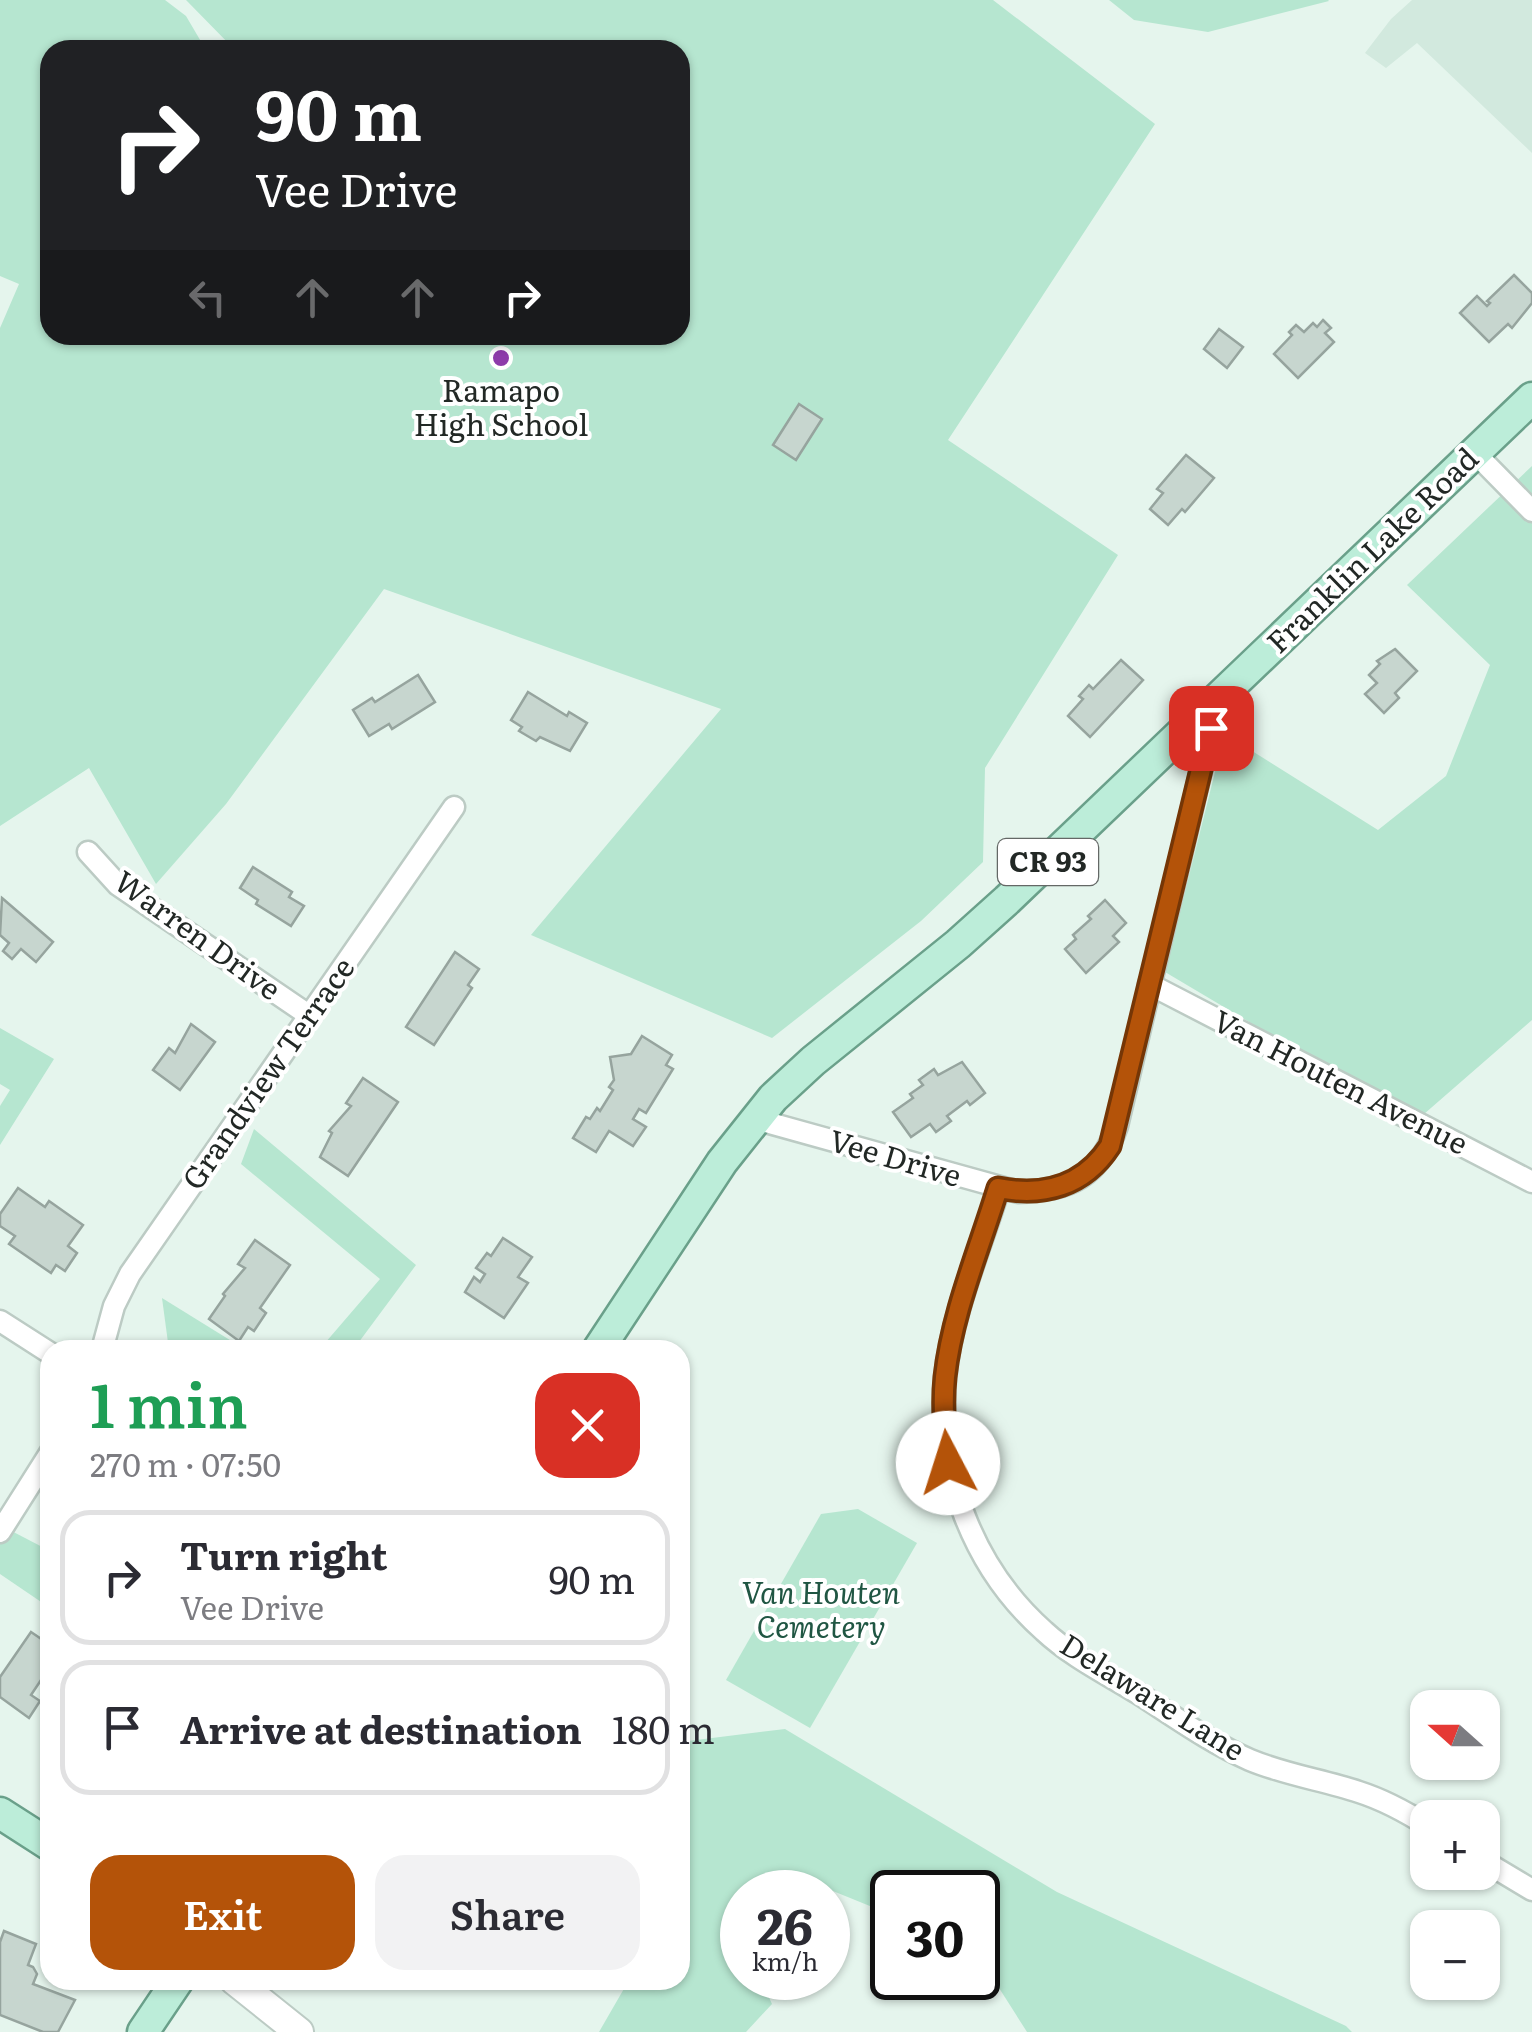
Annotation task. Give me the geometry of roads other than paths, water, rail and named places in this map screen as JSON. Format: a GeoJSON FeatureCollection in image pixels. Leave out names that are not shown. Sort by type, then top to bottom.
{"type":"FeatureCollection","features":[{"type":"Feature","properties":{"kind":"main road","name":"Franklin Lake Road"},"geometry":{"type":"LineString","coordinates":[[605,1340],[722,1162],[755,1119],[813,1061],[994,912],[1532,398]]}},
{"type":"Feature","properties":{"kind":"main road"},"geometry":{"type":"LineString","coordinates":[[0,1813],[40,1838]]}},
{"type":"Feature","properties":{"kind":"main road"},"geometry":{"type":"LineString","coordinates":[[143,2032],[171,1990]]}},
{"type":"Feature","properties":{"kind":"main road"},"geometry":{"type":"LineString","coordinates":[[246,1990],[298,2032]]}},
{"type":"Feature","properties":{"kind":"street"},"geometry":{"type":"LineString","coordinates":[[1475,453],[1532,511]]}},
{"type":"Feature","properties":{"kind":"street","name":"Vee Drive"},"geometry":{"type":"LineString","coordinates":[[755,1119],[1018,1192],[1054,1188],[1083,1176],[1099,1162],[1117,1126],[1211,728],[1208,710]]}},
{"type":"Feature","properties":{"kind":"street","name":"Grandview Terrace"},"geometry":{"type":"LineString","coordinates":[[105,1340],[114,1306],[130,1274],[454,808]]}},
{"type":"Feature","properties":{"kind":"street","name":"Warren Drive"},"geometry":{"type":"LineString","coordinates":[[88,852],[130,894],[310,1016]]}},
{"type":"Feature","properties":{"kind":"street","name":"Van Houten Avenue"},"geometry":{"type":"LineString","coordinates":[[1148,984],[1532,1182]]}},
{"type":"Feature","properties":{"kind":"street","name":"Delaware Lane"},"geometry":{"type":"LineString","coordinates":[[998,1188],[952,1340],[944,1422],[948,1463],[959,1504],[994,1573],[1044,1632],[1215,1743],[1290,1774],[1365,1794],[1410,1817]]}},
{"type":"Feature","properties":{"kind":"street"},"geometry":{"type":"LineString","coordinates":[[0,1321],[40,1347]]}},
{"type":"Feature","properties":{"kind":"street"},"geometry":{"type":"LineString","coordinates":[[0,1532],[40,1469]]}},
{"type":"Feature","properties":{"kind":"street"},"geometry":{"type":"LineString","coordinates":[[1500,1871],[1532,1890]]}},
{"type":"Feature","properties":{"kind":"place","name":"Ramapo High School"},"geometry":{"type":"Point","coordinates":[501,358]}},
{"type":"Feature","properties":{"kind":"park label","name":"Van Houten Cemetery"},"geometry":{"type":"Point","coordinates":[821,1611]}}]}
